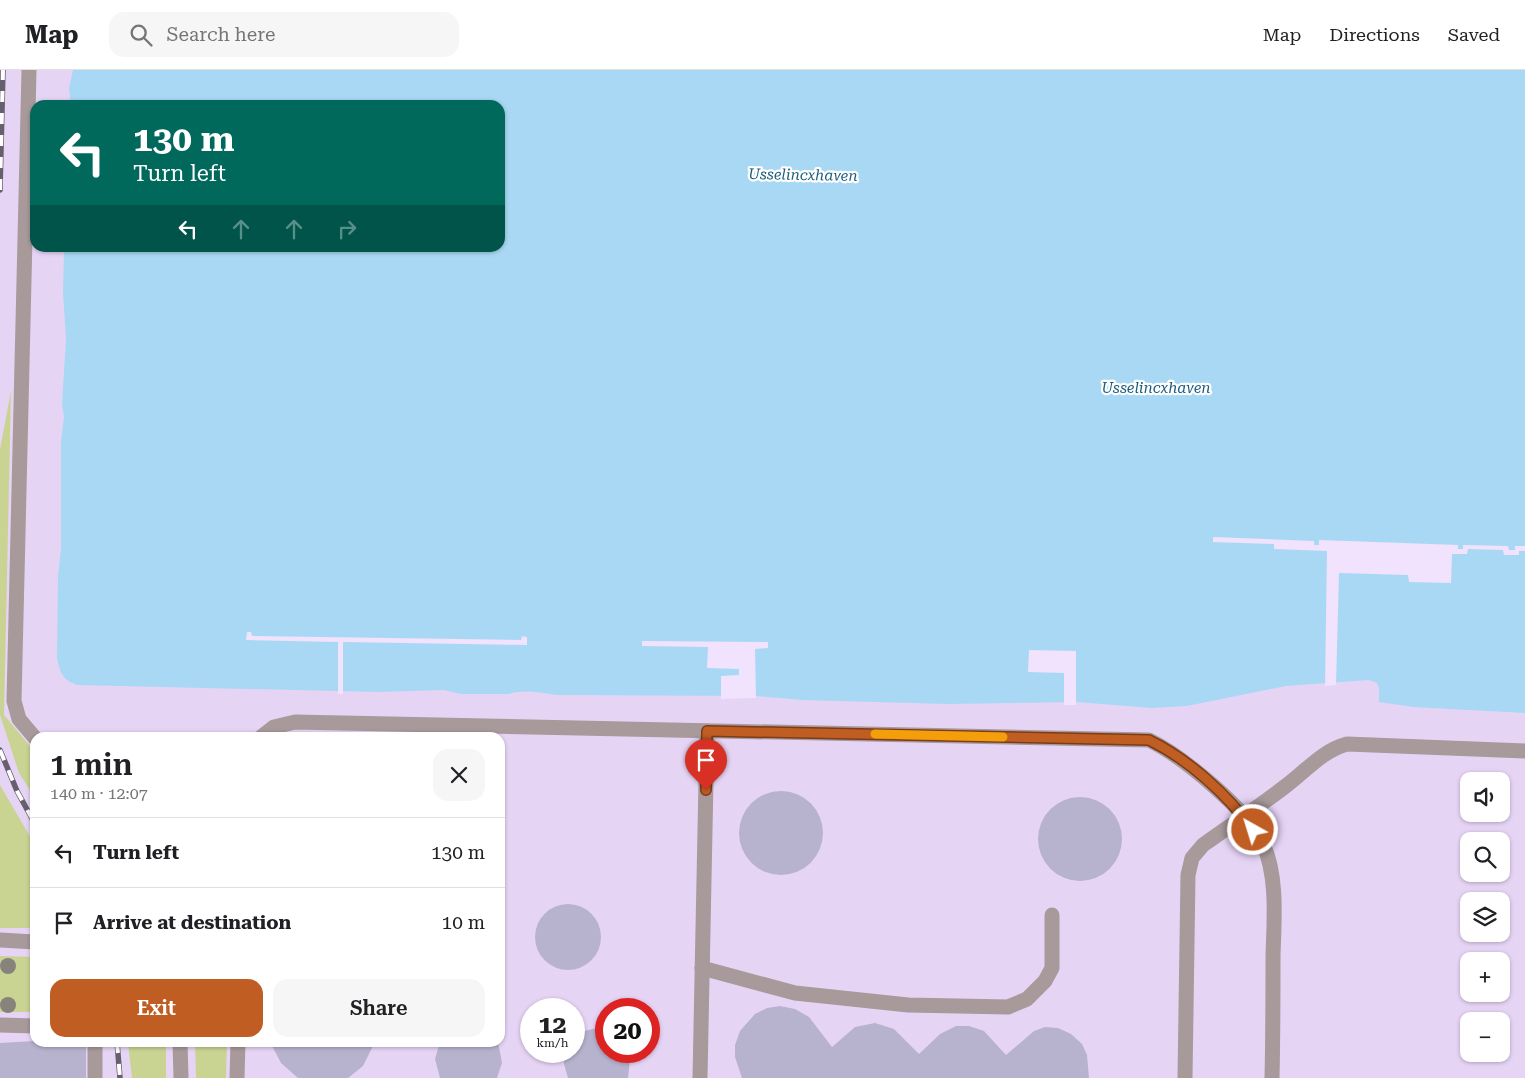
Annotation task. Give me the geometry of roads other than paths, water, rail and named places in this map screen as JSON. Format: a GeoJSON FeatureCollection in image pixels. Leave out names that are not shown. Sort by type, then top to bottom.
{"type":"FeatureCollection","features":[{"type":"Feature","properties":{"kind":"street"},"geometry":{"type":"LineString","coordinates":[[29,70],[14,701],[19,719],[30,732]]}},
{"type":"Feature","properties":{"kind":"street"},"geometry":{"type":"LineString","coordinates":[[268,732],[274,727],[295,722],[1149,740],[1173,753],[1190,766],[1244,816],[1263,843],[1274,885],[1272,1078]]}},
{"type":"Feature","properties":{"kind":"street"},"geometry":{"type":"LineString","coordinates":[[700,1078],[707,731]]}},
{"type":"Feature","properties":{"kind":"street"},"geometry":{"type":"LineString","coordinates":[[1185,1078],[1189,866],[1192,858],[1203,845],[1288,785],[1318,758],[1329,751],[1347,744],[1525,751]]}},
{"type":"Feature","properties":{"kind":"street"},"geometry":{"type":"LineString","coordinates":[[702,968],[795,993],[908,1005],[1008,1006],[1027,999],[1045,981],[1052,968],[1052,915]]}},
{"type":"Feature","properties":{"kind":"street"},"geometry":{"type":"LineString","coordinates":[[0,940],[30,942]]}},
{"type":"Feature","properties":{"kind":"street"},"geometry":{"type":"LineString","coordinates":[[0,1025],[30,1026]]}},
{"type":"Feature","properties":{"kind":"street"},"geometry":{"type":"LineString","coordinates":[[95,1047],[95,1078]]}},
{"type":"Feature","properties":{"kind":"street"},"geometry":{"type":"LineString","coordinates":[[180,1047],[181,1078]]}},
{"type":"Feature","properties":{"kind":"street"},"geometry":{"type":"LineString","coordinates":[[237,1078],[238,1047]]}},
{"type":"Feature","properties":{"kind":"water","name":"Usselincxhaven"},"geometry":{"type":"Polygon","coordinates":[[[73,70],[1525,70],[1525,713],[1413,707],[1379,702],[1377,683],[1369,680],[1286,686],[1187,706],[1152,708],[1076,702],[947,704],[802,700],[756,696],[556,695],[538,692],[461,694],[444,690],[378,692],[78,685],[73,683],[63,676],[57,658],[58,576],[61,549],[61,441],[64,417],[62,404],[66,339],[63,293],[64,252],[505,252],[505,100],[70,100],[69,88],[73,70]]]}},
{"type":"Feature","properties":{"kind":"railway"},"geometry":{"type":"LineString","coordinates":[[0,190],[3,70]]}},
{"type":"Feature","properties":{"kind":"railway"},"geometry":{"type":"LineString","coordinates":[[0,750],[17,791],[30,815]]}},
{"type":"Feature","properties":{"kind":"railway"},"geometry":{"type":"LineString","coordinates":[[117,1047],[120,1078]]}}]}
